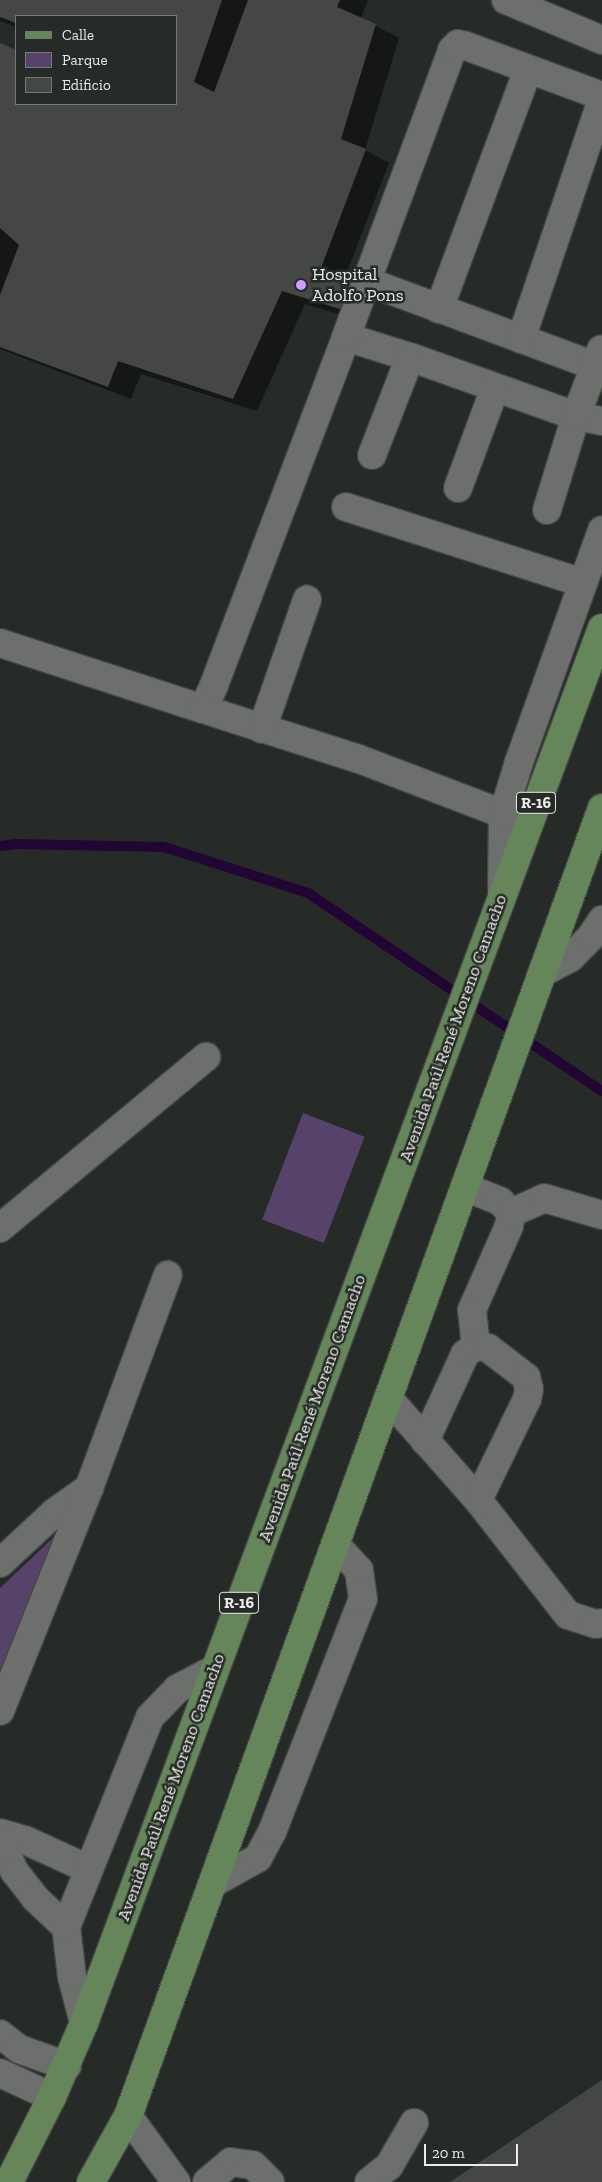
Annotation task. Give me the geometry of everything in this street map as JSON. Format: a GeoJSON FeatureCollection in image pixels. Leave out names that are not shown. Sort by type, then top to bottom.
{"type":"FeatureCollection","features":[{"type":"Feature","properties":{"kind":"main road","name":"Avenida Paúl René Moreno Camacho"},"geometry":{"type":"LineString","coordinates":[[9,2182],[67,2066],[84,2023],[602,628]]}},
{"type":"Feature","properties":{"kind":"main road"},"geometry":{"type":"LineString","coordinates":[[92,2182],[128,2116],[602,808]]}},
{"type":"Feature","properties":{"kind":"street"},"geometry":{"type":"LineString","coordinates":[[506,0],[602,40]]}},
{"type":"Feature","properties":{"kind":"street"},"geometry":{"type":"LineString","coordinates":[[203,709],[214,685],[346,337],[452,50],[458,44],[466,46],[602,96]]}},
{"type":"Feature","properties":{"kind":"street"},"geometry":{"type":"LineString","coordinates":[[439,309],[528,70]]}},
{"type":"Feature","properties":{"kind":"street"},"geometry":{"type":"LineString","coordinates":[[522,339],[602,100]]}},
{"type":"Feature","properties":{"kind":"street"},"geometry":{"type":"LineString","coordinates":[[366,281],[522,339],[600,361],[589,418],[547,510]]}},
{"type":"Feature","properties":{"kind":"street"},"geometry":{"type":"LineString","coordinates":[[346,337],[410,356],[495,388],[589,418]]}},
{"type":"Feature","properties":{"kind":"street"},"geometry":{"type":"LineString","coordinates":[[372,455],[410,356]]}},
{"type":"Feature","properties":{"kind":"street"},"geometry":{"type":"LineString","coordinates":[[458,488],[495,388]]}},
{"type":"Feature","properties":{"kind":"street"},"geometry":{"type":"LineString","coordinates":[[346,507],[583,583]]}},
{"type":"Feature","properties":{"kind":"street"},"geometry":{"type":"LineString","coordinates":[[502,895],[503,814],[519,762],[602,530]]}},
{"type":"Feature","properties":{"kind":"street"},"geometry":{"type":"LineString","coordinates":[[262,730],[307,600]]}},
{"type":"Feature","properties":{"kind":"street"},"geometry":{"type":"LineString","coordinates":[[0,643],[262,730],[360,760],[503,814]]}},
{"type":"Feature","properties":{"kind":"street"},"geometry":{"type":"LineString","coordinates":[[542,973],[570,958],[590,938],[602,920]]}},
{"type":"Feature","properties":{"kind":"street"},"geometry":{"type":"LineString","coordinates":[[0,1228],[206,1057]]}},
{"type":"Feature","properties":{"kind":"street"},"geometry":{"type":"LineString","coordinates":[[465,1187],[500,1201],[511,1213]]}},
{"type":"Feature","properties":{"kind":"street"},"geometry":{"type":"LineString","coordinates":[[511,1213],[544,1198],[602,1215]]}},
{"type":"Feature","properties":{"kind":"street"},"geometry":{"type":"LineString","coordinates":[[476,1346],[472,1310],[509,1226],[511,1213]]}},
{"type":"Feature","properties":{"kind":"street"},"geometry":{"type":"LineString","coordinates":[[0,1711],[89,1488],[168,1275]]}},
{"type":"Feature","properties":{"kind":"street"},"geometry":{"type":"LineString","coordinates":[[426,1441],[465,1354],[476,1346],[488,1348],[526,1378],[529,1390],[527,1399],[478,1500]]}},
{"type":"Feature","properties":{"kind":"street"},"geometry":{"type":"LineString","coordinates":[[388,1398],[478,1500],[568,1615],[596,1624],[602,1623]]}},
{"type":"Feature","properties":{"kind":"street"},"geometry":{"type":"LineString","coordinates":[[0,1563],[55,1512],[89,1488]]}},
{"type":"Feature","properties":{"kind":"street"},"geometry":{"type":"LineString","coordinates":[[213,1883],[258,1858],[272,1832],[363,1599],[359,1570],[335,1544]]}},
{"type":"Feature","properties":{"kind":"street"},"geometry":{"type":"LineString","coordinates":[[84,2023],[72,1977],[66,1927],[150,1717],[177,1689],[215,1669]]}},
{"type":"Feature","properties":{"kind":"street"},"geometry":{"type":"LineString","coordinates":[[0,1834],[25,1840],[88,1869]]}},
{"type":"Feature","properties":{"kind":"street"},"geometry":{"type":"LineString","coordinates":[[0,1840],[15,1872],[35,1898],[66,1927]]}},
{"type":"Feature","properties":{"kind":"street"},"geometry":{"type":"LineString","coordinates":[[0,2034],[19,2049],[67,2066]]}},
{"type":"Feature","properties":{"kind":"street"},"geometry":{"type":"LineString","coordinates":[[0,2072],[52,2097]]}},
{"type":"Feature","properties":{"kind":"street"},"geometry":{"type":"LineString","coordinates":[[128,2116],[176,2182]]}},
{"type":"Feature","properties":{"kind":"street"},"geometry":{"type":"LineString","coordinates":[[369,2182],[389,2166],[414,2123]]}},
{"type":"Feature","properties":{"kind":"street"},"geometry":{"type":"LineString","coordinates":[[207,2182],[231,2162],[253,2165],[270,2182]]}},
{"type":"Feature","properties":{"kind":"green space"},"geometry":{"type":"Polygon","coordinates":[[[303,1113],[365,1137],[324,1243],[262,1219],[303,1113]]]}},
{"type":"Feature","properties":{"kind":"green space"},"geometry":{"type":"Polygon","coordinates":[[[55,1536],[0,1674],[0,1588],[55,1536]]]}},
{"type":"Feature","properties":{"kind":"building"},"geometry":{"type":"Polygon","coordinates":[[[0,0],[222,0],[194,82],[214,92],[248,0],[340,0],[337,7],[376,24],[341,139],[366,149],[321,268],[352,282],[343,310],[282,291],[233,399],[118,361],[108,387],[0,347],[0,295],[19,245],[0,228],[0,43],[15,50],[15,105],[178,105],[178,15],[15,15],[15,23],[0,17],[0,0]]]}},
{"type":"Feature","properties":{"kind":"building"},"geometry":{"type":"Polygon","coordinates":[[[602,2080],[602,2182],[450,2182],[602,2080]]]}},
{"type":"Feature","properties":{"kind":"waterway"},"geometry":{"type":"LineString","coordinates":[[0,846],[16,844],[164,847],[308,893],[602,1091]]}},
{"type":"Feature","properties":{"kind":"place","name":"Hospital Adolfo Pons"},"geometry":{"type":"Point","coordinates":[301,285]}}]}
